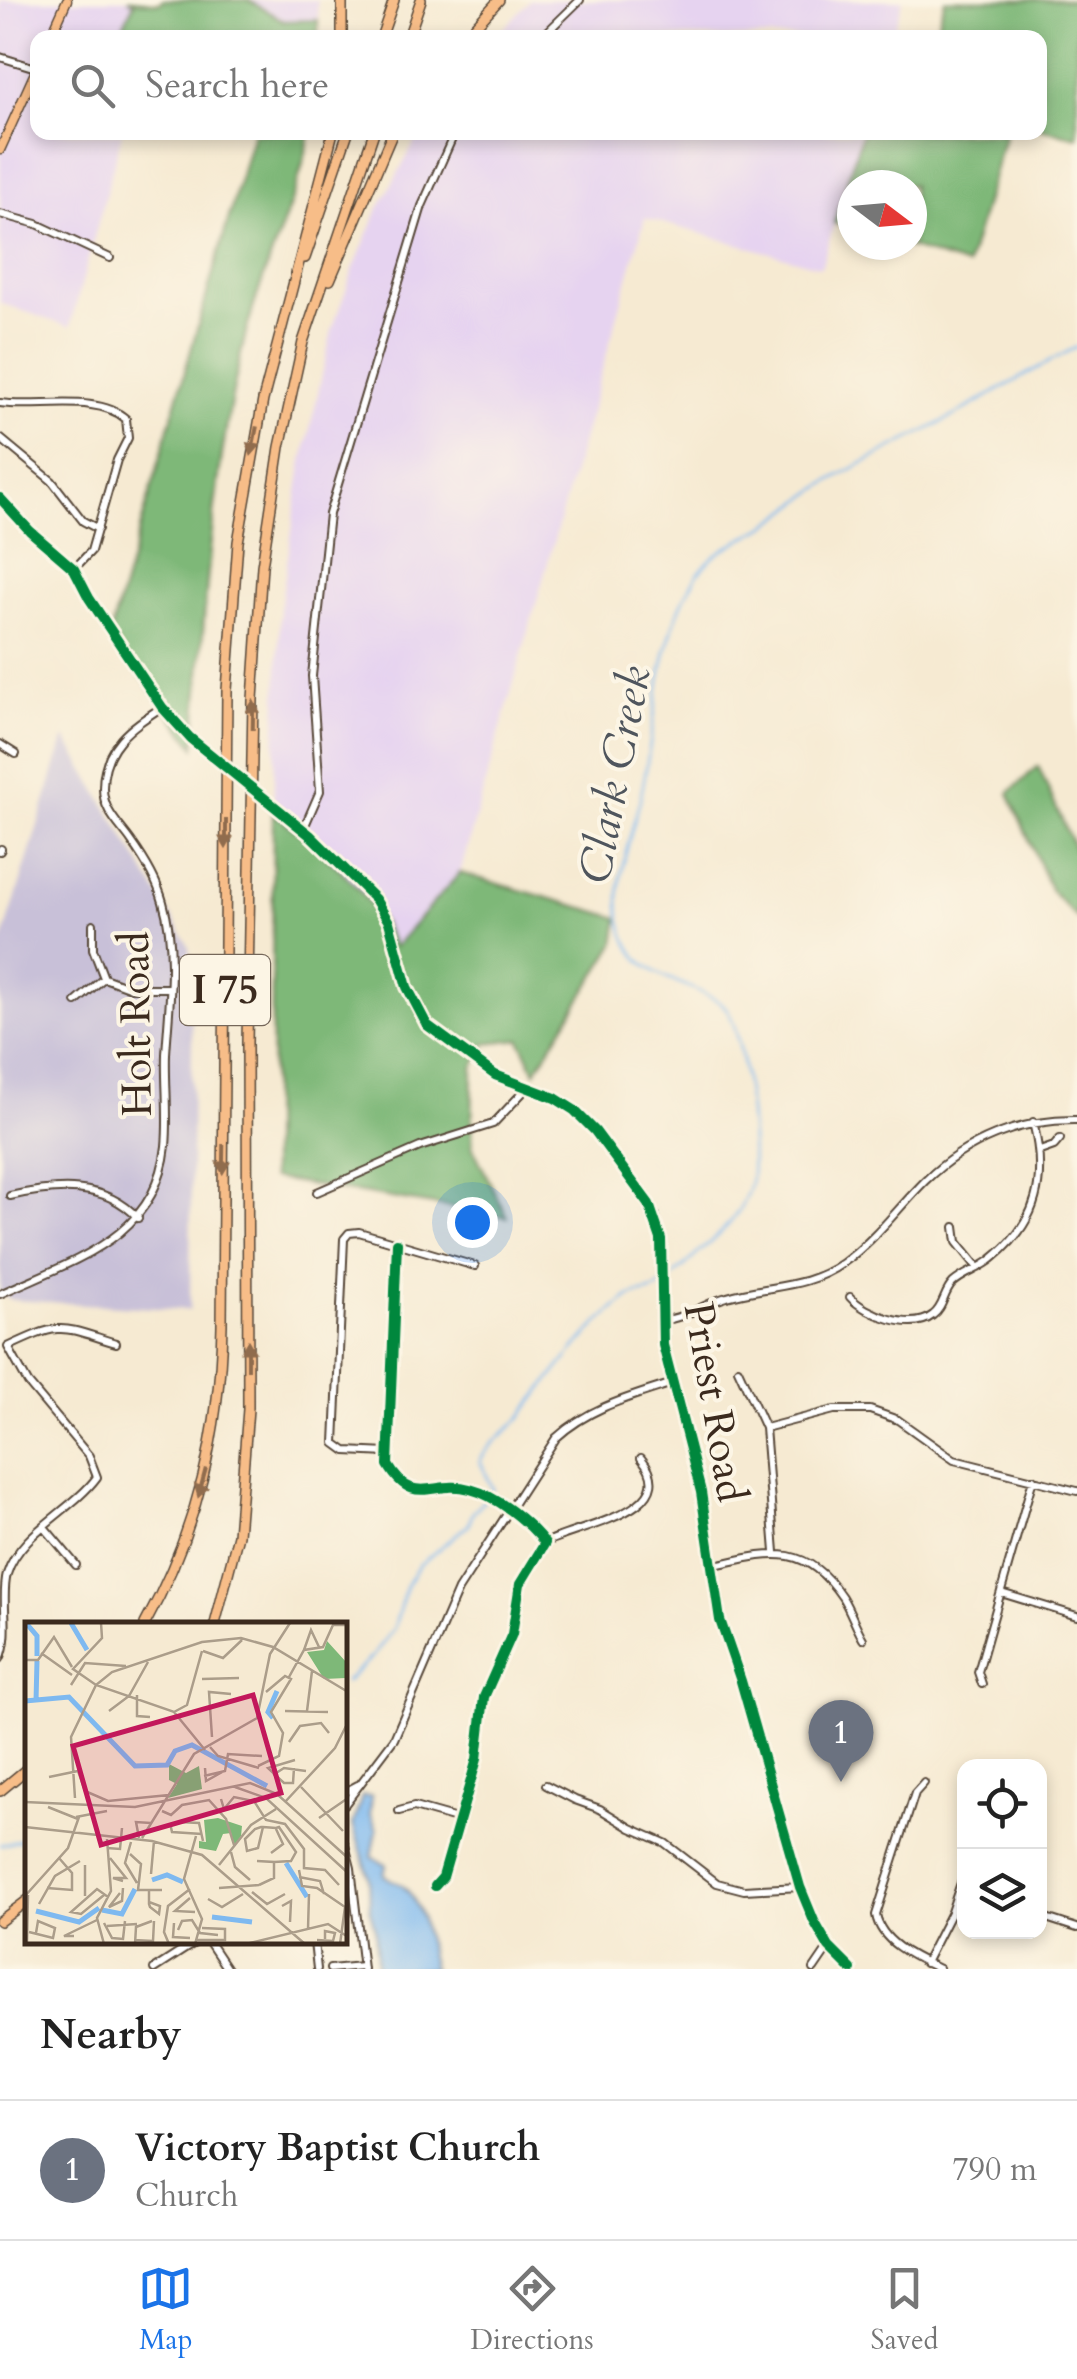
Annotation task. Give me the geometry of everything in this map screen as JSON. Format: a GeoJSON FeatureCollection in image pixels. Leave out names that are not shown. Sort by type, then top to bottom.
{"type":"FeatureCollection","features":[{"type":"Feature","properties":{"kind":"highway"},"geometry":{"type":"LineString","coordinates":[[342,0],[342,30]]}},
{"type":"Feature","properties":{"kind":"highway"},"geometry":{"type":"LineString","coordinates":[[384,30],[394,0]]}},
{"type":"Feature","properties":{"kind":"highway"},"geometry":{"type":"LineString","coordinates":[[411,30],[421,0]]}},
{"type":"Feature","properties":{"kind":"highway"},"geometry":{"type":"LineString","coordinates":[[472,30],[500,0]]}},
{"type":"Feature","properties":{"kind":"highway"},"geometry":{"type":"LineString","coordinates":[[276,346],[331,140]]}},
{"type":"Feature","properties":{"kind":"highway","name":"I 75"},"geometry":{"type":"LineString","coordinates":[[145,1622],[170,1576],[193,1515],[217,1412],[222,1309],[227,690],[244,499],[276,346],[345,140]]}},
{"type":"Feature","properties":{"kind":"highway","name":"I 75"},"geometry":{"type":"LineString","coordinates":[[216,1622],[238,1535],[248,1409],[247,1044],[257,619],[273,488],[303,342],[371,140]]}},
{"type":"Feature","properties":{"kind":"highway"},"geometry":{"type":"LineString","coordinates":[[303,342],[390,140]]}},
{"type":"Feature","properties":{"kind":"highway"},"geometry":{"type":"LineString","coordinates":[[0,1791],[25,1770]]}},
{"type":"Feature","properties":{"kind":"highway"},"geometry":{"type":"LineString","coordinates":[[0,1920],[25,1902]]}},
{"type":"Feature","properties":{"kind":"main road"},"geometry":{"type":"LineString","coordinates":[[54,30],[67,0]]}},
{"type":"Feature","properties":{"kind":"main road"},"geometry":{"type":"LineString","coordinates":[[0,150],[30,83]]}},
{"type":"Feature","properties":{"kind":"street"},"geometry":{"type":"LineString","coordinates":[[548,30],[580,0]]}},
{"type":"Feature","properties":{"kind":"street"},"geometry":{"type":"LineString","coordinates":[[0,56],[30,65]]}},
{"type":"Feature","properties":{"kind":"street"},"geometry":{"type":"LineString","coordinates":[[302,830],[320,791],[312,676],[329,514],[422,206],[452,140]]}},
{"type":"Feature","properties":{"kind":"street"},"geometry":{"type":"LineString","coordinates":[[0,214],[37,224],[110,258]]}},
{"type":"Feature","properties":{"kind":"street"},"geometry":{"type":"LineString","coordinates":[[0,403],[92,404],[120,413],[126,419],[128,438],[117,460],[91,552],[74,569]]}},
{"type":"Feature","properties":{"kind":"street"},"geometry":{"type":"LineString","coordinates":[[0,438],[52,481],[83,521],[98,529]]}},
{"type":"Feature","properties":{"kind":"street","name":"Priest Road"},"geometry":{"type":"LineString","coordinates":[[0,498],[30,531],[74,569],[162,707],[190,738],[344,866],[381,908],[392,932],[406,987],[427,1025],[480,1065],[526,1089],[555,1098],[587,1122],[650,1204],[662,1239],[663,1345],[700,1492],[720,1620],[742,1680],[800,1887],[829,1947],[851,1969]]}},
{"type":"Feature","properties":{"kind":"street","name":"Holt Road"},"geometry":{"type":"LineString","coordinates":[[0,1294],[120,1235],[138,1218],[162,1171],[166,1150],[169,934],[164,904],[149,870],[110,814],[103,786],[107,758],[120,736],[162,707]]}},
{"type":"Feature","properties":{"kind":"street"},"geometry":{"type":"LineString","coordinates":[[0,744],[16,754]]}},
{"type":"Feature","properties":{"kind":"street"},"geometry":{"type":"LineString","coordinates":[[94,924],[92,949],[104,978],[131,988],[170,988]]}},
{"type":"Feature","properties":{"kind":"street"},"geometry":{"type":"LineString","coordinates":[[76,1002],[104,978]]}},
{"type":"Feature","properties":{"kind":"street"},"geometry":{"type":"LineString","coordinates":[[318,1192],[420,1147],[493,1124],[526,1089]]}},
{"type":"Feature","properties":{"kind":"street"},"geometry":{"type":"LineString","coordinates":[[662,1320],[678,1318],[724,1298],[789,1287],[832,1270],[852,1256],[926,1179],[956,1156],[994,1135],[1033,1122],[1077,1120]]}},
{"type":"Feature","properties":{"kind":"street"},"geometry":{"type":"LineString","coordinates":[[850,1297],[859,1307],[915,1324],[936,1314],[950,1286],[1016,1238],[1029,1219],[1039,1175],[1040,1151],[1033,1122]]}},
{"type":"Feature","properties":{"kind":"street"},"geometry":{"type":"LineString","coordinates":[[1040,1151],[1060,1139]]}},
{"type":"Feature","properties":{"kind":"street"},"geometry":{"type":"LineString","coordinates":[[10,1196],[71,1187],[125,1204],[138,1218]]}},
{"type":"Feature","properties":{"kind":"street"},"geometry":{"type":"LineString","coordinates":[[955,1228],[957,1242],[978,1268]]}},
{"type":"Feature","properties":{"kind":"street"},"geometry":{"type":"LineString","coordinates":[[388,1452],[346,1451],[334,1444],[342,1245],[346,1235],[355,1231],[475,1266]]}},
{"type":"Feature","properties":{"kind":"street"},"geometry":{"type":"LineString","coordinates":[[397,1243],[388,1465],[406,1488],[464,1488],[484,1496],[532,1527],[544,1543]]}},
{"type":"Feature","properties":{"kind":"street"},"geometry":{"type":"LineString","coordinates":[[0,1659],[6,1646],[2,1591],[16,1552],[86,1492],[97,1477],[88,1456],[28,1384],[8,1347],[50,1327],[64,1327],[116,1343]]}},
{"type":"Feature","properties":{"kind":"street"},"geometry":{"type":"LineString","coordinates":[[738,1369],[765,1428],[775,1552]]}},
{"type":"Feature","properties":{"kind":"street"},"geometry":{"type":"LineString","coordinates":[[348,1800],[394,1739],[458,1590],[556,1438],[575,1420],[598,1408],[673,1383]]}},
{"type":"Feature","properties":{"kind":"street"},"geometry":{"type":"LineString","coordinates":[[765,1428],[834,1410],[870,1410],[898,1420],[954,1460],[1077,1491]]}},
{"type":"Feature","properties":{"kind":"street"},"geometry":{"type":"LineString","coordinates":[[435,1886],[443,1877],[460,1820],[477,1758],[484,1698],[512,1634],[520,1584],[544,1543],[560,1534],[627,1513],[641,1504],[650,1484],[650,1472],[641,1458]]}},
{"type":"Feature","properties":{"kind":"street"},"geometry":{"type":"LineString","coordinates":[[982,1684],[978,1672],[1033,1479]]}},
{"type":"Feature","properties":{"kind":"street"},"geometry":{"type":"LineString","coordinates":[[45,1528],[76,1565]]}},
{"type":"Feature","properties":{"kind":"street"},"geometry":{"type":"LineString","coordinates":[[710,1566],[775,1552],[791,1556],[822,1574],[844,1600],[863,1639]]}},
{"type":"Feature","properties":{"kind":"street"},"geometry":{"type":"LineString","coordinates":[[1002,1593],[1077,1616]]}},
{"type":"Feature","properties":{"kind":"street"},"geometry":{"type":"LineString","coordinates":[[924,1783],[915,1793],[876,1915],[882,1933],[939,1969]]}},
{"type":"Feature","properties":{"kind":"street"},"geometry":{"type":"LineString","coordinates":[[348,1790],[359,1785]]}},
{"type":"Feature","properties":{"kind":"street"},"geometry":{"type":"LineString","coordinates":[[546,1785],[665,1843],[717,1883],[744,1890],[800,1887]]}},
{"type":"Feature","properties":{"kind":"street"},"geometry":{"type":"LineString","coordinates":[[400,1811],[414,1807],[460,1820]]}},
{"type":"Feature","properties":{"kind":"street"},"geometry":{"type":"LineString","coordinates":[[330,1969],[362,1968],[348,1855]]}},
{"type":"Feature","properties":{"kind":"street"},"geometry":{"type":"LineString","coordinates":[[926,1963],[957,1903]]}},
{"type":"Feature","properties":{"kind":"street"},"geometry":{"type":"LineString","coordinates":[[1047,1918],[1077,1928]]}},
{"type":"Feature","properties":{"kind":"street"},"geometry":{"type":"LineString","coordinates":[[154,1969],[193,1944]]}},
{"type":"Feature","properties":{"kind":"street"},"geometry":{"type":"LineString","coordinates":[[210,1944],[227,1969]]}},
{"type":"Feature","properties":{"kind":"street"},"geometry":{"type":"LineString","coordinates":[[314,1944],[317,1969]]}},
{"type":"Feature","properties":{"kind":"street"},"geometry":{"type":"LineString","coordinates":[[814,1969],[829,1947]]}},
{"type":"Feature","properties":{"kind":"shaded area"},"geometry":{"type":"Polygon","coordinates":[[[0,0],[128,0],[134,3],[121,30],[30,30],[30,140],[120,140],[70,327],[0,303],[0,0]]]}},
{"type":"Feature","properties":{"kind":"shaded area"},"geometry":{"type":"Polygon","coordinates":[[[249,0],[317,0],[318,20],[285,20],[249,0]]]}},
{"type":"Feature","properties":{"kind":"shaded area"},"geometry":{"type":"Polygon","coordinates":[[[530,0],[903,0],[894,30],[502,30],[530,0]]]}},
{"type":"Feature","properties":{"kind":"shaded area"},"geometry":{"type":"Polygon","coordinates":[[[416,140],[860,140],[851,170],[837,170],[837,215],[821,267],[645,218],[460,873],[394,948],[366,895],[273,812],[280,609],[302,465],[332,330],[377,212],[416,140]]]}},
{"type":"Feature","properties":{"kind":"shaded area"},"geometry":{"type":"Polygon","coordinates":[[[65,737],[189,946],[190,1310],[12,1300],[0,1294],[0,949],[65,737]]]}},
{"type":"Feature","properties":{"kind":"green space"},"geometry":{"type":"Polygon","coordinates":[[[128,0],[248,0],[284,21],[318,20],[318,30],[121,30],[134,3],[128,0]]]}},
{"type":"Feature","properties":{"kind":"green space"},"geometry":{"type":"Polygon","coordinates":[[[945,0],[1077,0],[1077,137],[1047,130],[1047,30],[936,30],[945,0]]]}},
{"type":"Feature","properties":{"kind":"green space"},"geometry":{"type":"Polygon","coordinates":[[[251,140],[308,140],[297,185],[252,311],[234,388],[211,541],[195,747],[110,634],[251,140]]]}},
{"type":"Feature","properties":{"kind":"green space"},"geometry":{"type":"Polygon","coordinates":[[[860,140],[1003,140],[967,266],[927,253],[927,170],[850,170],[860,140]]]}},
{"type":"Feature","properties":{"kind":"green space"},"geometry":{"type":"Polygon","coordinates":[[[1038,766],[1077,854],[1077,918],[1051,891],[1009,793],[1038,766]]]}},
{"type":"Feature","properties":{"kind":"green space"},"geometry":{"type":"Polygon","coordinates":[[[273,812],[358,888],[394,947],[460,873],[619,918],[615,944],[535,1072],[520,1039],[487,1043],[473,1068],[472,1146],[507,1217],[271,1178],[273,812]]]}},
{"type":"Feature","properties":{"kind":"water"},"geometry":{"type":"Polygon","coordinates":[[[362,1796],[372,1796],[370,1813],[377,1830],[372,1857],[386,1865],[384,1875],[411,1895],[424,1926],[433,1969],[377,1966],[369,1876],[353,1825],[362,1796]]]}},
{"type":"Feature","properties":{"kind":"waterway","name":"Clark Creek"},"geometry":{"type":"LineString","coordinates":[[348,1679],[373,1656],[394,1628],[406,1586],[418,1566],[469,1524],[472,1514],[493,1489],[480,1461],[489,1448],[521,1417],[612,1310],[631,1296],[653,1291],[670,1279],[727,1226],[746,1196],[751,1168],[750,1119],[742,1061],[730,1016],[712,998],[640,960],[624,931],[620,912],[621,872],[641,795],[660,681],[684,599],[698,574],[714,557],[827,483],[1077,347]]}},
{"type":"Feature","properties":{"kind":"waterway","name":"Clark Creek"},"geometry":{"type":"LineString","coordinates":[[0,1845],[25,1839]]}},
{"type":"Feature","properties":{"kind":"cycle path"},"geometry":{"type":"LineString","coordinates":[[0,498],[30,531],[74,569],[162,707],[190,738],[311,836],[375,899],[389,922],[407,987],[427,1025],[495,1075],[555,1098],[574,1110],[595,1131],[649,1204],[661,1239],[663,1345],[701,1492],[720,1620],[800,1887],[829,1947],[851,1969]]}},
{"type":"Feature","properties":{"kind":"cycle path"},"geometry":{"type":"LineString","coordinates":[[397,1243],[388,1465],[397,1478],[416,1489],[457,1487],[491,1497],[545,1543],[520,1584],[512,1634],[484,1697],[477,1759],[443,1877],[435,1886]]}},
{"type":"Feature","properties":{"kind":"place","name":"Victory Baptist Church"},"geometry":{"type":"Point","coordinates":[841,1782]}}]}
